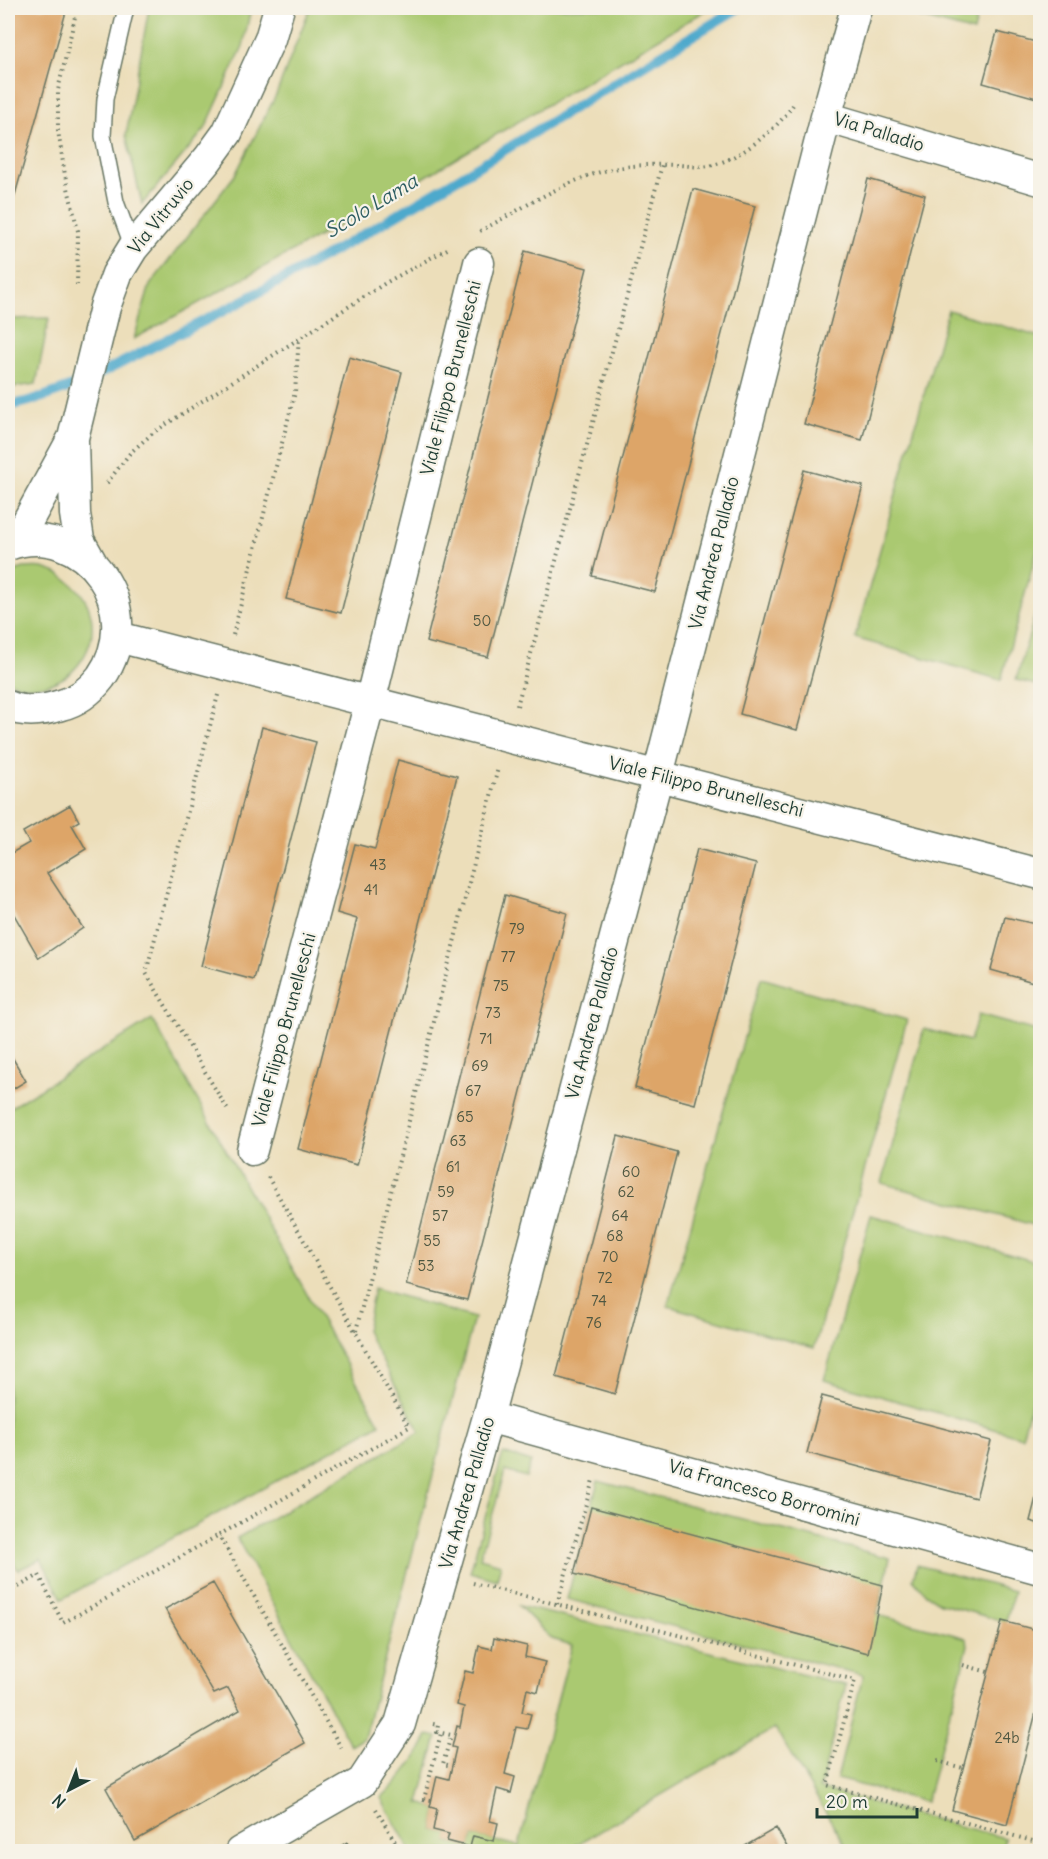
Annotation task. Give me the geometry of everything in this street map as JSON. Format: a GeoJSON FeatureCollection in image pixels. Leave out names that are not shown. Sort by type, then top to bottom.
{"type":"FeatureCollection","features":[{"type":"Feature","properties":{"kind":"street","name":"Via Vitruvio"},"geometry":{"type":"LineString","coordinates":[[118,637],[117,611],[108,586],[79,540],[75,514],[75,431],[105,307],[117,274],[133,248],[227,133],[270,39],[279,8]]}},
{"type":"Feature","properties":{"kind":"street","name":"Via Palladio"},"geometry":{"type":"LineString","coordinates":[[856,8],[826,117],[1041,180]]}},
{"type":"Feature","properties":{"kind":"street","name":"Via Andrea Palladio"},"geometry":{"type":"LineString","coordinates":[[240,1851],[362,1782],[400,1724],[488,1417],[658,775],[826,117]]}},
{"type":"Feature","properties":{"kind":"street","name":"Viale Filippo Brunelleschi"},"geometry":{"type":"LineString","coordinates":[[252,1150],[370,702],[480,263]]}},
{"type":"Feature","properties":{"kind":"street","name":"Via Vitruvio"},"geometry":{"type":"LineString","coordinates":[[8,544],[26,524],[75,431]]}},
{"type":"Feature","properties":{"kind":"street"},"geometry":{"type":"LineString","coordinates":[[8,544],[19,541],[46,541],[71,550],[93,565]]}},
{"type":"Feature","properties":{"kind":"street","name":"Viale Filippo Brunelleschi"},"geometry":{"type":"LineString","coordinates":[[118,637],[1041,874]]}},
{"type":"Feature","properties":{"kind":"street"},"geometry":{"type":"LineString","coordinates":[[11,710],[45,710],[71,702],[94,686],[110,664],[118,637]]}},
{"type":"Feature","properties":{"kind":"street","name":"Via Francesco Borromini"},"geometry":{"type":"LineString","coordinates":[[488,1417],[1041,1569]]}},
{"type":"Feature","properties":{"kind":"lane"},"geometry":{"type":"LineString","coordinates":[[126,8],[105,99],[103,136],[116,202],[133,248]]}},
{"type":"Feature","properties":{"kind":"path"},"geometry":{"type":"LineString","coordinates":[[76,296],[78,231],[65,175],[58,120],[58,90],[77,8]]}},
{"type":"Feature","properties":{"kind":"path"},"geometry":{"type":"LineString","coordinates":[[8,1593],[39,1575],[63,1623],[409,1427],[252,1150],[146,973],[295,392],[299,338]]}},
{"type":"Feature","properties":{"kind":"path"},"geometry":{"type":"LineString","coordinates":[[557,1604],[593,1479]]}},
{"type":"Feature","properties":{"kind":"path"},"geometry":{"type":"LineString","coordinates":[[219,1535],[401,1851]]}},
{"type":"Feature","properties":{"kind":"path"},"geometry":{"type":"LineString","coordinates":[[443,1576],[855,1680],[827,1785],[1041,1843]]}},
{"type":"Feature","properties":{"kind":"path"},"geometry":{"type":"LineString","coordinates":[[963,1665],[988,1672]]}},
{"type":"Feature","properties":{"kind":"path"},"geometry":{"type":"LineString","coordinates":[[432,1724],[438,1725],[436,1732],[451,1736],[443,1764],[452,1766]]}},
{"type":"Feature","properties":{"kind":"path"},"geometry":{"type":"LineString","coordinates":[[431,1800],[424,1799],[441,1733]]}},
{"type":"Feature","properties":{"kind":"path"},"geometry":{"type":"LineString","coordinates":[[937,1761],[963,1768]]}},
{"type":"Feature","properties":{"kind":"green space"},"geometry":{"type":"Polygon","coordinates":[[[149,8],[251,8],[243,46],[205,129],[142,204],[126,135],[149,8]]]}},
{"type":"Feature","properties":{"kind":"green space"},"geometry":{"type":"Polygon","coordinates":[[[310,8],[710,8],[413,184],[134,339],[150,285],[235,175],[276,95],[310,8]]]}},
{"type":"Feature","properties":{"kind":"green space"},"geometry":{"type":"Polygon","coordinates":[[[911,8],[979,8],[974,32],[901,12],[911,8]]]}},
{"type":"Feature","properties":{"kind":"green space"},"geometry":{"type":"Polygon","coordinates":[[[948,310],[1040,337],[1040,540],[1001,680],[855,638],[948,310]]]}},
{"type":"Feature","properties":{"kind":"green space"},"geometry":{"type":"Polygon","coordinates":[[[49,318],[36,384],[8,388],[8,319],[49,318]]]}},
{"type":"Feature","properties":{"kind":"green space"},"geometry":{"type":"Polygon","coordinates":[[[24,568],[42,568],[64,578],[84,598],[91,618],[91,638],[84,657],[71,673],[53,683],[32,686],[8,681],[8,573],[24,568]]]}},
{"type":"Feature","properties":{"kind":"green space"},"geometry":{"type":"Polygon","coordinates":[[[1040,598],[1040,686],[1016,680],[1040,598]]]}},
{"type":"Feature","properties":{"kind":"green space"},"geometry":{"type":"Polygon","coordinates":[[[761,978],[907,1020],[814,1348],[668,1306],[761,978]]]}},
{"type":"Feature","properties":{"kind":"green space"},"geometry":{"type":"Polygon","coordinates":[[[978,1015],[1040,1032],[1040,1227],[882,1183],[924,1029],[970,1041],[978,1015]]]}},
{"type":"Feature","properties":{"kind":"green space"},"geometry":{"type":"Polygon","coordinates":[[[152,1019],[380,1424],[62,1599],[41,1559],[18,1570],[8,1552],[8,1109],[152,1019]]]}},
{"type":"Feature","properties":{"kind":"green space"},"geometry":{"type":"Polygon","coordinates":[[[871,1215],[1040,1263],[1040,1371],[1022,1437],[824,1380],[871,1215]]]}},
{"type":"Feature","properties":{"kind":"green space"},"geometry":{"type":"Polygon","coordinates":[[[374,1288],[474,1318],[364,1738],[351,1746],[237,1538],[420,1432],[366,1331],[374,1288]]]}},
{"type":"Feature","properties":{"kind":"green space"},"geometry":{"type":"Polygon","coordinates":[[[503,1453],[531,1462],[526,1477],[505,1471],[480,1558],[501,1564],[497,1580],[470,1572],[503,1453]]]}},
{"type":"Feature","properties":{"kind":"green space"},"geometry":{"type":"Polygon","coordinates":[[[598,1481],[890,1558],[877,1615],[967,1639],[968,1646],[926,1802],[837,1779],[863,1675],[567,1599],[598,1481]]]}},
{"type":"Feature","properties":{"kind":"green space"},"geometry":{"type":"Polygon","coordinates":[[[917,1565],[1014,1591],[1006,1622],[942,1604],[926,1594],[913,1579],[917,1565]]]}},
{"type":"Feature","properties":{"kind":"green space"},"geometry":{"type":"Polygon","coordinates":[[[519,1606],[846,1685],[820,1789],[1005,1838],[1001,1851],[849,1851],[775,1728],[566,1851],[411,1851],[381,1798],[408,1769],[428,1735],[437,1737],[419,1803],[437,1809],[433,1830],[449,1834],[448,1842],[470,1847],[473,1836],[519,1846],[572,1645],[552,1639],[519,1606]]]}},
{"type":"Feature","properties":{"kind":"building"},"geometry":{"type":"Polygon","coordinates":[[[8,8],[67,8],[8,220],[8,8]]]}},
{"type":"Feature","properties":{"kind":"building"},"geometry":{"type":"Polygon","coordinates":[[[997,32],[1040,43],[1040,99],[983,83],[997,32]]]}},
{"type":"Feature","properties":{"kind":"building"},"geometry":{"type":"Polygon","coordinates":[[[868,179],[925,195],[862,440],[804,424],[868,179]]]}},
{"type":"Feature","properties":{"kind":"building"},"geometry":{"type":"Polygon","coordinates":[[[693,189],[755,206],[655,592],[592,576],[693,189]]]}},
{"type":"Feature","properties":{"kind":"building"},"geometry":{"type":"Polygon","coordinates":[[[525,251],[587,268],[488,657],[426,642],[525,251]]]}},
{"type":"Feature","properties":{"kind":"building"},"geometry":{"type":"Polygon","coordinates":[[[349,357],[402,372],[341,613],[286,599],[349,357]]]}},
{"type":"Feature","properties":{"kind":"building"},"geometry":{"type":"Polygon","coordinates":[[[804,470],[863,486],[797,730],[740,714],[804,470]]]}},
{"type":"Feature","properties":{"kind":"building"},"geometry":{"type":"Polygon","coordinates":[[[262,727],[316,742],[254,980],[201,966],[262,727]]]}},
{"type":"Feature","properties":{"kind":"building"},"geometry":{"type":"Polygon","coordinates":[[[398,760],[457,776],[357,1165],[298,1149],[357,919],[337,913],[355,844],[375,849],[398,760]]]}},
{"type":"Feature","properties":{"kind":"building"},"geometry":{"type":"Polygon","coordinates":[[[70,805],[79,821],[72,825],[86,849],[47,873],[83,928],[39,958],[8,904],[8,855],[29,843],[23,832],[70,805]]]}},
{"type":"Feature","properties":{"kind":"building"},"geometry":{"type":"Polygon","coordinates":[[[697,849],[756,864],[695,1104],[635,1088],[697,849]]]}},
{"type":"Feature","properties":{"kind":"building"},"geometry":{"type":"Polygon","coordinates":[[[505,895],[567,913],[467,1300],[406,1285],[505,895]]]}},
{"type":"Feature","properties":{"kind":"building"},"geometry":{"type":"Polygon","coordinates":[[[1005,917],[1040,925],[1040,984],[991,970],[1005,917]]]}},
{"type":"Feature","properties":{"kind":"building"},"geometry":{"type":"Polygon","coordinates":[[[8,1050],[26,1081],[8,1092],[8,1050]]]}},
{"type":"Feature","properties":{"kind":"building"},"geometry":{"type":"Polygon","coordinates":[[[618,1136],[677,1152],[615,1394],[556,1377],[618,1136]]]}},
{"type":"Feature","properties":{"kind":"building"},"geometry":{"type":"Polygon","coordinates":[[[822,1396],[991,1441],[976,1498],[807,1453],[822,1396]]]}},
{"type":"Feature","properties":{"kind":"building"},"geometry":{"type":"Polygon","coordinates":[[[1040,1482],[1040,1524],[1030,1521],[1040,1482]]]}},
{"type":"Feature","properties":{"kind":"building"},"geometry":{"type":"Polygon","coordinates":[[[591,1507],[883,1585],[868,1653],[574,1574],[591,1507]]]}},
{"type":"Feature","properties":{"kind":"building"},"geometry":{"type":"Polygon","coordinates":[[[213,1583],[305,1743],[135,1841],[106,1788],[240,1710],[228,1688],[214,1694],[165,1609],[213,1583]]]}},
{"type":"Feature","properties":{"kind":"building"},"geometry":{"type":"Polygon","coordinates":[[[1002,1621],[1040,1631],[1040,1697],[1007,1825],[952,1810],[1002,1621]]]}},
{"type":"Feature","properties":{"kind":"building"},"geometry":{"type":"Polygon","coordinates":[[[494,1638],[527,1646],[525,1657],[545,1662],[538,1692],[527,1689],[522,1712],[531,1714],[527,1729],[516,1727],[505,1774],[515,1777],[511,1793],[497,1789],[490,1821],[498,1823],[494,1841],[473,1836],[470,1847],[447,1841],[449,1834],[433,1830],[437,1809],[430,1807],[437,1776],[449,1779],[456,1748],[452,1747],[457,1726],[460,1727],[464,1707],[457,1705],[465,1671],[473,1673],[479,1646],[492,1649],[494,1638]]]}},
{"type":"Feature","properties":{"kind":"building"},"geometry":{"type":"Polygon","coordinates":[[[776,1828],[790,1852],[735,1852],[776,1828]]]}},
{"type":"Feature","properties":{"kind":"building"},"geometry":{"type":"Polygon","coordinates":[[[347,1842],[352,1852],[331,1852],[347,1842]]]}},
{"type":"Feature","properties":{"kind":"waterway","name":"Scolo Lama"},"geometry":{"type":"LineString","coordinates":[[8,406],[54,393],[99,374],[327,255],[466,174],[739,8]]}}]}
